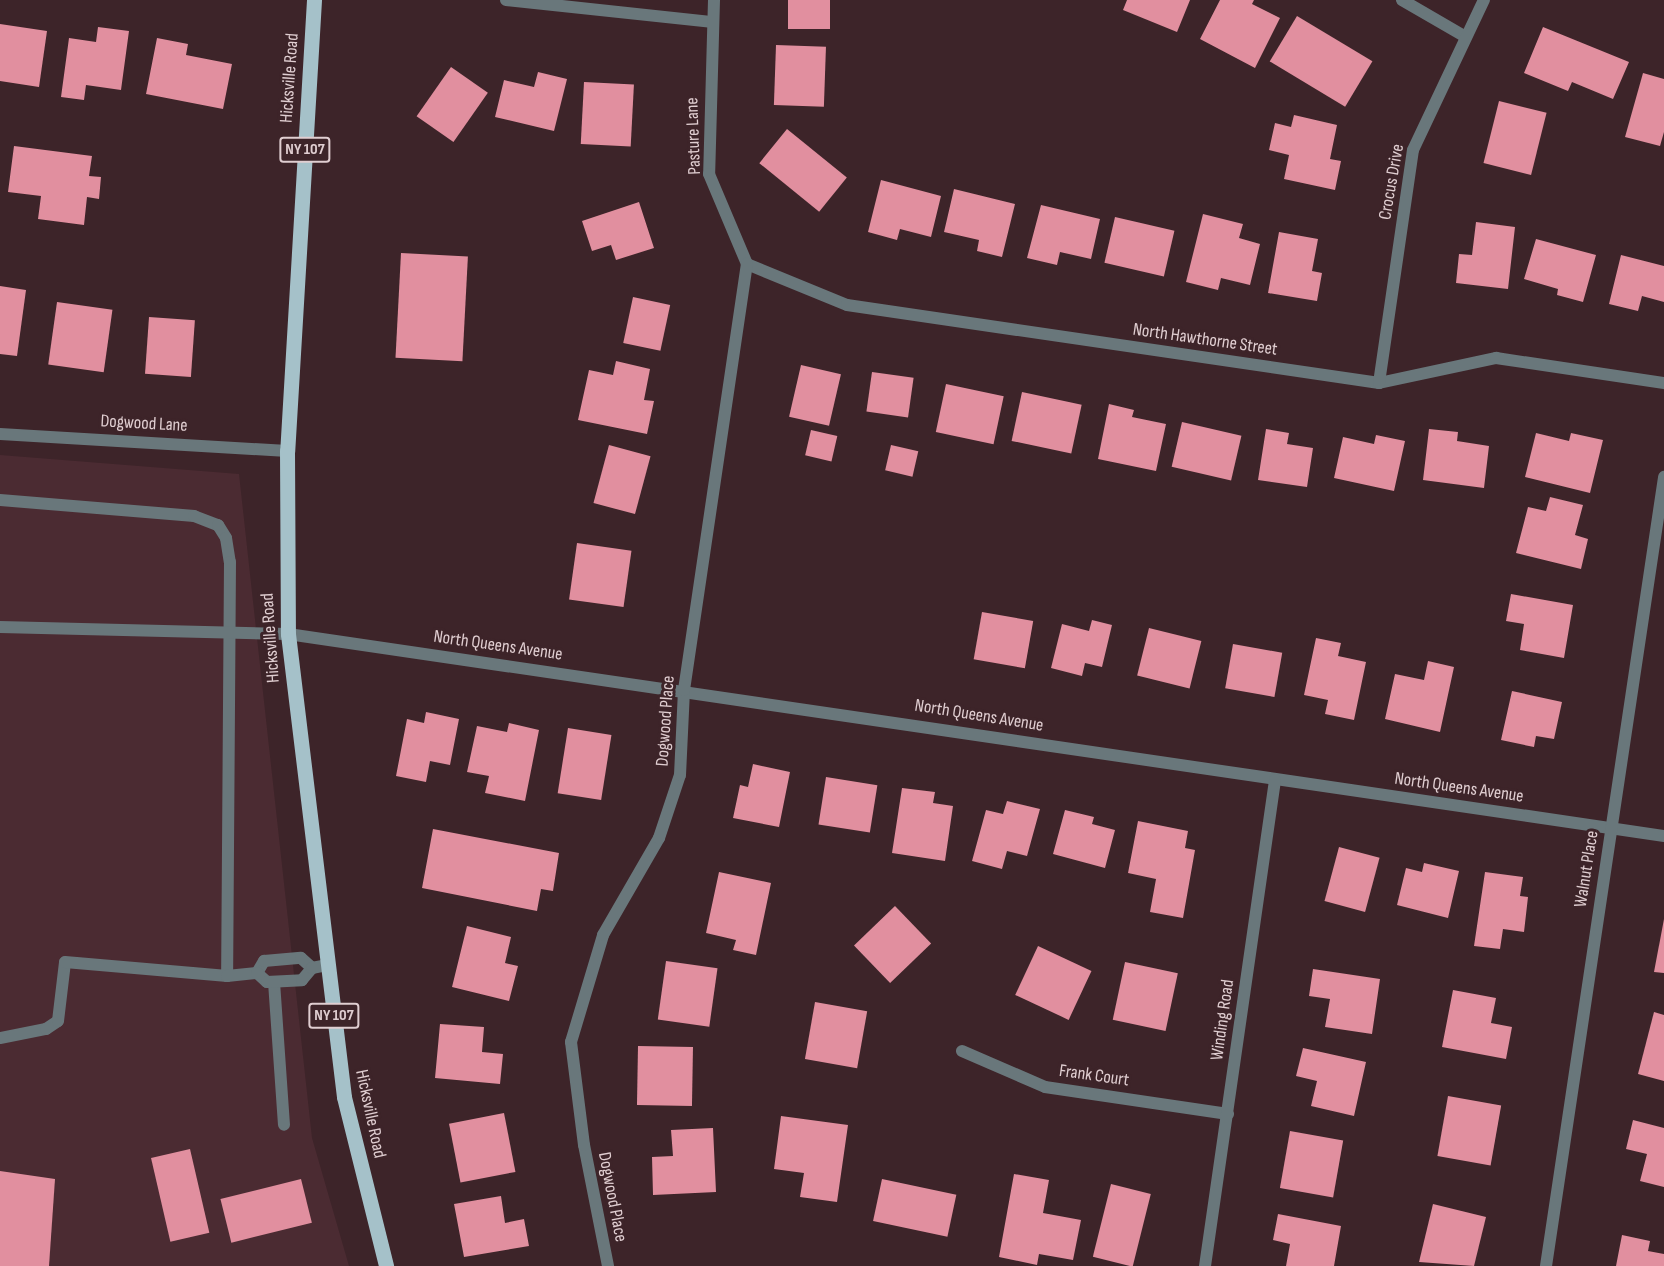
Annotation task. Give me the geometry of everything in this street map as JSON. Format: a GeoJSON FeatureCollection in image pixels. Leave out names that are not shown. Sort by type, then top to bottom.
{"type":"FeatureCollection","features":[{"type":"Feature","properties":{"kind":"main road","name":"Hicksville Road"},"geometry":{"type":"LineString","coordinates":[[314,0],[287,451],[288,634],[344,1097],[386,1266]]}},
{"type":"Feature","properties":{"kind":"street"},"geometry":{"type":"LineString","coordinates":[[506,0],[711,22]]}},
{"type":"Feature","properties":{"kind":"street","name":"Pasture Lane"},"geometry":{"type":"LineString","coordinates":[[714,0],[711,22],[709,174],[747,264]]}},
{"type":"Feature","properties":{"kind":"street"},"geometry":{"type":"LineString","coordinates":[[1402,0],[1464,36]]}},
{"type":"Feature","properties":{"kind":"street","name":"Crocus Drive"},"geometry":{"type":"LineString","coordinates":[[1379,383],[1413,150],[1464,36],[1484,0]]}},
{"type":"Feature","properties":{"kind":"street","name":"North Hawthorne Street"},"geometry":{"type":"LineString","coordinates":[[747,264],[847,305],[1379,383],[1496,358],[1664,383]]}},
{"type":"Feature","properties":{"kind":"street","name":"Dogwood Place"},"geometry":{"type":"LineString","coordinates":[[608,1266],[584,1145],[571,1042],[603,934],[659,838],[680,775],[684,690],[747,264]]}},
{"type":"Feature","properties":{"kind":"street","name":"Dogwood Lane"},"geometry":{"type":"LineString","coordinates":[[0,434],[287,451]]}},
{"type":"Feature","properties":{"kind":"street","name":"Walnut Place"},"geometry":{"type":"LineString","coordinates":[[1546,1266],[1664,477]]}},
{"type":"Feature","properties":{"kind":"street"},"geometry":{"type":"LineString","coordinates":[[0,500],[194,516],[218,525],[226,538],[230,562],[228,976]]}},
{"type":"Feature","properties":{"kind":"street","name":"North Queens Avenue"},"geometry":{"type":"LineString","coordinates":[[0,627],[229,635],[288,634],[684,690],[1275,780],[1664,836]]}},
{"type":"Feature","properties":{"kind":"street","name":"Winding Road"},"geometry":{"type":"LineString","coordinates":[[1205,1266],[1275,780]]}},
{"type":"Feature","properties":{"kind":"street"},"geometry":{"type":"LineString","coordinates":[[257,973],[264,961],[301,958],[312,968]]}},
{"type":"Feature","properties":{"kind":"street"},"geometry":{"type":"LineString","coordinates":[[0,1038],[46,1029],[58,1020],[65,962],[228,976],[257,973],[267,982],[302,980],[312,968],[328,965]]}},
{"type":"Feature","properties":{"kind":"street"},"geometry":{"type":"LineString","coordinates":[[274,982],[284,1125]]}},
{"type":"Feature","properties":{"kind":"street","name":"Frank Court"},"geometry":{"type":"LineString","coordinates":[[962,1051],[1046,1087],[1228,1114]]}},
{"type":"Feature","properties":{"kind":"shaded area"},"geometry":{"type":"Polygon","coordinates":[[[0,455],[239,474],[312,1138],[349,1266],[0,1266],[0,455]]]}},
{"type":"Feature","properties":{"kind":"building"},"geometry":{"type":"Polygon","coordinates":[[[788,0],[830,0],[830,29],[788,29],[788,0]]]}},
{"type":"Feature","properties":{"kind":"building"},"geometry":{"type":"Polygon","coordinates":[[[1127,0],[1190,0],[1177,32],[1123,10],[1127,0]]]}},
{"type":"Feature","properties":{"kind":"building"},"geometry":{"type":"Polygon","coordinates":[[[1220,0],[1254,0],[1252,4],[1280,18],[1255,68],[1200,39],[1220,0]]]}},
{"type":"Feature","properties":{"kind":"building"},"geometry":{"type":"Polygon","coordinates":[[[1297,16],[1372,61],[1345,107],[1270,61],[1297,16]]]}},
{"type":"Feature","properties":{"kind":"building"},"geometry":{"type":"Polygon","coordinates":[[[0,24],[47,31],[39,87],[0,81],[0,24]]]}},
{"type":"Feature","properties":{"kind":"building"},"geometry":{"type":"Polygon","coordinates":[[[98,27],[129,31],[121,90],[86,85],[84,100],[61,97],[69,38],[96,42],[98,27]]]}},
{"type":"Feature","properties":{"kind":"building"},"geometry":{"type":"Polygon","coordinates":[[[1543,27],[1629,62],[1613,99],[1572,82],[1568,91],[1524,73],[1543,27]]]}},
{"type":"Feature","properties":{"kind":"building"},"geometry":{"type":"Polygon","coordinates":[[[157,38],[188,44],[186,55],[232,64],[223,109],[146,94],[157,38]]]}},
{"type":"Feature","properties":{"kind":"building"},"geometry":{"type":"Polygon","coordinates":[[[776,45],[826,47],[824,107],[774,105],[776,45]]]}},
{"type":"Feature","properties":{"kind":"building"},"geometry":{"type":"Polygon","coordinates":[[[451,67],[488,93],[453,142],[417,116],[451,67]]]}},
{"type":"Feature","properties":{"kind":"building"},"geometry":{"type":"Polygon","coordinates":[[[538,72],[567,79],[554,131],[495,117],[504,80],[534,87],[538,72]]]}},
{"type":"Feature","properties":{"kind":"building"},"geometry":{"type":"Polygon","coordinates":[[[1643,73],[1664,79],[1664,132],[1660,146],[1625,137],[1643,73]]]}},
{"type":"Feature","properties":{"kind":"building"},"geometry":{"type":"Polygon","coordinates":[[[584,82],[634,85],[631,147],[581,144],[584,82]]]}},
{"type":"Feature","properties":{"kind":"building"},"geometry":{"type":"Polygon","coordinates":[[[1499,101],[1547,113],[1531,175],[1484,163],[1499,101]]]}},
{"type":"Feature","properties":{"kind":"building"},"geometry":{"type":"Polygon","coordinates":[[[1294,115],[1337,125],[1330,159],[1341,161],[1335,190],[1284,179],[1289,155],[1269,150],[1275,123],[1291,127],[1294,115]]]}},
{"type":"Feature","properties":{"kind":"building"},"geometry":{"type":"Polygon","coordinates":[[[787,129],[847,177],[819,212],[759,163],[787,129]]]}},
{"type":"Feature","properties":{"kind":"building"},"geometry":{"type":"Polygon","coordinates":[[[14,146],[92,156],[89,176],[101,177],[99,199],[87,197],[84,225],[38,219],[41,196],[8,192],[14,146]]]}},
{"type":"Feature","properties":{"kind":"building"},"geometry":{"type":"Polygon","coordinates":[[[881,180],[941,196],[931,237],[900,229],[897,240],[868,232],[881,180]]]}},
{"type":"Feature","properties":{"kind":"building"},"geometry":{"type":"Polygon","coordinates":[[[954,189],[1015,204],[1002,257],[977,251],[979,240],[944,232],[954,189]]]}},
{"type":"Feature","properties":{"kind":"building"},"geometry":{"type":"Polygon","coordinates":[[[639,202],[654,248],[616,260],[611,245],[592,251],[582,221],[639,202]]]}},
{"type":"Feature","properties":{"kind":"building"},"geometry":{"type":"Polygon","coordinates":[[[1041,205],[1100,219],[1091,259],[1060,252],[1057,265],[1027,258],[1041,205]]]}},
{"type":"Feature","properties":{"kind":"building"},"geometry":{"type":"Polygon","coordinates":[[[1203,214],[1243,224],[1239,238],[1260,244],[1250,285],[1221,278],[1218,290],[1186,282],[1203,214]]]}},
{"type":"Feature","properties":{"kind":"building"},"geometry":{"type":"Polygon","coordinates":[[[1115,217],[1174,231],[1164,277],[1104,263],[1115,217]]]}},
{"type":"Feature","properties":{"kind":"building"},"geometry":{"type":"Polygon","coordinates":[[[1476,222],[1515,227],[1508,289],[1456,283],[1459,254],[1472,255],[1476,222]]]}},
{"type":"Feature","properties":{"kind":"building"},"geometry":{"type":"Polygon","coordinates":[[[1279,232],[1318,239],[1312,271],[1322,273],[1317,301],[1268,293],[1279,232]]]}},
{"type":"Feature","properties":{"kind":"building"},"geometry":{"type":"Polygon","coordinates":[[[1536,239],[1596,255],[1583,302],[1557,295],[1558,289],[1524,279],[1536,239]]]}},
{"type":"Feature","properties":{"kind":"building"},"geometry":{"type":"Polygon","coordinates":[[[401,253],[468,257],[462,361],[396,358],[401,253]]]}},
{"type":"Feature","properties":{"kind":"building"},"geometry":{"type":"Polygon","coordinates":[[[1621,255],[1664,266],[1664,302],[1642,296],[1638,311],[1609,304],[1621,255]]]}},
{"type":"Feature","properties":{"kind":"building"},"geometry":{"type":"Polygon","coordinates":[[[0,286],[26,290],[17,356],[0,354],[0,286]]]}},
{"type":"Feature","properties":{"kind":"building"},"geometry":{"type":"Polygon","coordinates":[[[633,297],[670,305],[660,351],[623,343],[633,297]]]}},
{"type":"Feature","properties":{"kind":"building"},"geometry":{"type":"Polygon","coordinates":[[[57,302],[112,310],[104,372],[48,364],[57,302]]]}},
{"type":"Feature","properties":{"kind":"building"},"geometry":{"type":"Polygon","coordinates":[[[149,317],[195,320],[191,377],[145,374],[149,317]]]}},
{"type":"Feature","properties":{"kind":"building"},"geometry":{"type":"Polygon","coordinates":[[[616,361],[650,369],[644,400],[654,401],[647,434],[578,420],[589,370],[613,375],[616,361]]]}},
{"type":"Feature","properties":{"kind":"building"},"geometry":{"type":"Polygon","coordinates":[[[801,365],[841,374],[829,426],[789,417],[801,365]]]}},
{"type":"Feature","properties":{"kind":"building"},"geometry":{"type":"Polygon","coordinates":[[[872,372],[914,378],[908,417],[866,412],[872,372]]]}},
{"type":"Feature","properties":{"kind":"building"},"geometry":{"type":"Polygon","coordinates":[[[946,384],[1004,396],[994,444],[936,432],[946,384]]]}},
{"type":"Feature","properties":{"kind":"building"},"geometry":{"type":"Polygon","coordinates":[[[1022,392],[1082,405],[1071,454],[1012,441],[1022,392]]]}},
{"type":"Feature","properties":{"kind":"building"},"geometry":{"type":"Polygon","coordinates":[[[1109,404],[1134,410],[1132,417],[1166,424],[1156,471],[1098,459],[1109,404]]]}},
{"type":"Feature","properties":{"kind":"building"},"geometry":{"type":"Polygon","coordinates":[[[1182,422],[1241,436],[1231,481],[1172,467],[1182,422]]]}},
{"type":"Feature","properties":{"kind":"building"},"geometry":{"type":"Polygon","coordinates":[[[1266,429],[1289,433],[1287,444],[1313,448],[1307,487],[1258,480],[1266,429]]]}},
{"type":"Feature","properties":{"kind":"building"},"geometry":{"type":"Polygon","coordinates":[[[1429,429],[1458,432],[1457,441],[1489,446],[1484,488],[1423,480],[1429,429]]]}},
{"type":"Feature","properties":{"kind":"building"},"geometry":{"type":"Polygon","coordinates":[[[811,430],[837,436],[831,461],[805,455],[811,430]]]}},
{"type":"Feature","properties":{"kind":"building"},"geometry":{"type":"Polygon","coordinates":[[[1536,433],[1569,441],[1571,433],[1603,440],[1590,493],[1525,477],[1536,433]]]}},
{"type":"Feature","properties":{"kind":"building"},"geometry":{"type":"Polygon","coordinates":[[[1376,435],[1405,441],[1394,491],[1334,478],[1343,437],[1374,444],[1376,435]]]}},
{"type":"Feature","properties":{"kind":"building"},"geometry":{"type":"Polygon","coordinates":[[[609,445],[651,456],[635,514],[593,503],[609,445]]]}},
{"type":"Feature","properties":{"kind":"building"},"geometry":{"type":"Polygon","coordinates":[[[891,445],[918,451],[912,477],[885,470],[891,445]]]}},
{"type":"Feature","properties":{"kind":"building"},"geometry":{"type":"Polygon","coordinates":[[[1550,497],[1583,505],[1575,535],[1588,539],[1581,569],[1516,553],[1528,507],[1546,511],[1550,497]]]}},
{"type":"Feature","properties":{"kind":"building"},"geometry":{"type":"Polygon","coordinates":[[[577,543],[631,551],[624,607],[569,599],[577,543]]]}},
{"type":"Feature","properties":{"kind":"building"},"geometry":{"type":"Polygon","coordinates":[[[1511,594],[1573,605],[1564,658],[1520,650],[1524,624],[1506,621],[1511,594]]]}},
{"type":"Feature","properties":{"kind":"building"},"geometry":{"type":"Polygon","coordinates":[[[982,612],[1033,621],[1025,668],[974,659],[982,612]]]}},
{"type":"Feature","properties":{"kind":"building"},"geometry":{"type":"Polygon","coordinates":[[[1092,620],[1112,625],[1102,667],[1085,663],[1082,676],[1051,668],[1062,624],[1089,631],[1092,620]]]}},
{"type":"Feature","properties":{"kind":"building"},"geometry":{"type":"Polygon","coordinates":[[[1149,628],[1201,641],[1190,689],[1137,676],[1149,628]]]}},
{"type":"Feature","properties":{"kind":"building"},"geometry":{"type":"Polygon","coordinates":[[[1316,638],[1341,643],[1338,656],[1366,662],[1354,720],[1325,714],[1328,700],[1304,695],[1316,638]]]}},
{"type":"Feature","properties":{"kind":"building"},"geometry":{"type":"Polygon","coordinates":[[[1233,644],[1282,653],[1274,697],[1225,688],[1233,644]]]}},
{"type":"Feature","properties":{"kind":"building"},"geometry":{"type":"Polygon","coordinates":[[[1428,661],[1454,667],[1440,732],[1385,719],[1395,674],[1424,680],[1428,661]]]}},
{"type":"Feature","properties":{"kind":"building"},"geometry":{"type":"Polygon","coordinates":[[[1512,691],[1562,702],[1554,739],[1536,736],[1534,747],[1501,740],[1512,691]]]}},
{"type":"Feature","properties":{"kind":"building"},"geometry":{"type":"Polygon","coordinates":[[[426,712],[459,719],[450,765],[430,761],[426,782],[396,776],[407,719],[424,723],[426,712]]]}},
{"type":"Feature","properties":{"kind":"building"},"geometry":{"type":"Polygon","coordinates":[[[509,723],[539,730],[525,801],[485,793],[489,776],[467,772],[477,726],[507,732],[509,723]]]}},
{"type":"Feature","properties":{"kind":"building"},"geometry":{"type":"Polygon","coordinates":[[[568,728],[611,735],[601,800],[558,793],[568,728]]]}},
{"type":"Feature","properties":{"kind":"building"},"geometry":{"type":"Polygon","coordinates":[[[753,764],[790,772],[779,827],[733,818],[740,785],[748,787],[753,764]]]}},
{"type":"Feature","properties":{"kind":"building"},"geometry":{"type":"Polygon","coordinates":[[[826,777],[877,785],[870,833],[818,824],[826,777]]]}},
{"type":"Feature","properties":{"kind":"building"},"geometry":{"type":"Polygon","coordinates":[[[902,788],[935,792],[933,803],[953,806],[945,861],[892,853],[902,788]]]}},
{"type":"Feature","properties":{"kind":"building"},"geometry":{"type":"Polygon","coordinates":[[[1007,801],[1040,809],[1027,856],[1007,851],[1002,869],[972,861],[986,810],[1003,814],[1007,801]]]}},
{"type":"Feature","properties":{"kind":"building"},"geometry":{"type":"Polygon","coordinates":[[[1065,810],[1094,817],[1092,824],[1115,830],[1105,868],[1053,854],[1065,810]]]}},
{"type":"Feature","properties":{"kind":"building"},"geometry":{"type":"Polygon","coordinates":[[[1138,821],[1188,831],[1185,848],[1195,850],[1183,918],[1150,912],[1156,879],[1128,873],[1138,821]]]}},
{"type":"Feature","properties":{"kind":"building"},"geometry":{"type":"Polygon","coordinates":[[[433,829],[559,853],[553,891],[541,889],[537,911],[422,888],[433,829]]]}},
{"type":"Feature","properties":{"kind":"building"},"geometry":{"type":"Polygon","coordinates":[[[1339,847],[1380,858],[1365,912],[1325,901],[1339,847]]]}},
{"type":"Feature","properties":{"kind":"building"},"geometry":{"type":"Polygon","coordinates":[[[1424,863],[1459,871],[1448,918],[1397,905],[1406,868],[1422,872],[1424,863]]]}},
{"type":"Feature","properties":{"kind":"building"},"geometry":{"type":"Polygon","coordinates":[[[719,872],[771,883],[756,955],[733,950],[736,940],[706,933],[719,872]]]}},
{"type":"Feature","properties":{"kind":"building"},"geometry":{"type":"Polygon","coordinates":[[[1485,872],[1523,877],[1520,896],[1528,897],[1524,932],[1503,929],[1500,949],[1474,946],[1485,872]]]}},
{"type":"Feature","properties":{"kind":"building"},"geometry":{"type":"Polygon","coordinates":[[[895,906],[931,943],[890,983],[854,946],[895,906]]]}},
{"type":"Feature","properties":{"kind":"building"},"geometry":{"type":"Polygon","coordinates":[[[1664,919],[1664,973],[1654,972],[1664,919]]]}},
{"type":"Feature","properties":{"kind":"building"},"geometry":{"type":"Polygon","coordinates":[[[467,926],[511,937],[505,963],[518,966],[509,1001],[452,987],[467,926]]]}},
{"type":"Feature","properties":{"kind":"building"},"geometry":{"type":"Polygon","coordinates":[[[1038,946],[1091,971],[1069,1020],[1015,995],[1038,946]]]}},
{"type":"Feature","properties":{"kind":"building"},"geometry":{"type":"Polygon","coordinates":[[[666,961],[717,968],[709,1027],[658,1019],[666,961]]]}},
{"type":"Feature","properties":{"kind":"building"},"geometry":{"type":"Polygon","coordinates":[[[1125,962],[1178,973],[1166,1031],[1113,1020],[1125,962]]]}},
{"type":"Feature","properties":{"kind":"building"},"geometry":{"type":"Polygon","coordinates":[[[1313,969],[1380,979],[1372,1034],[1325,1027],[1330,999],[1309,996],[1313,969]]]}},
{"type":"Feature","properties":{"kind":"building"},"geometry":{"type":"Polygon","coordinates":[[[1453,990],[1496,998],[1491,1023],[1512,1027],[1506,1059],[1442,1047],[1453,990]]]}},
{"type":"Feature","properties":{"kind":"building"},"geometry":{"type":"Polygon","coordinates":[[[815,1002],[867,1011],[857,1068],[805,1059],[815,1002]]]}},
{"type":"Feature","properties":{"kind":"building"},"geometry":{"type":"Polygon","coordinates":[[[1654,1012],[1664,1015],[1664,1081],[1638,1074],[1654,1012]]]}},
{"type":"Feature","properties":{"kind":"building"},"geometry":{"type":"Polygon","coordinates":[[[440,1024],[484,1027],[482,1052],[503,1054],[500,1084],[435,1078],[440,1024]]]}},
{"type":"Feature","properties":{"kind":"building"},"geometry":{"type":"Polygon","coordinates":[[[638,1046],[693,1047],[692,1106],[637,1105],[638,1046]]]}},
{"type":"Feature","properties":{"kind":"building"},"geometry":{"type":"Polygon","coordinates":[[[1303,1048],[1366,1062],[1354,1116],[1311,1106],[1317,1081],[1296,1076],[1303,1048]]]}},
{"type":"Feature","properties":{"kind":"building"},"geometry":{"type":"Polygon","coordinates":[[[1448,1096],[1501,1105],[1491,1165],[1437,1156],[1448,1096]]]}},
{"type":"Feature","properties":{"kind":"building"},"geometry":{"type":"Polygon","coordinates":[[[504,1113],[515,1172],[460,1183],[449,1124],[504,1113]]]}},
{"type":"Feature","properties":{"kind":"building"},"geometry":{"type":"Polygon","coordinates":[[[781,1116],[848,1125],[837,1202],[800,1197],[804,1173],[774,1169],[781,1116]]]}},
{"type":"Feature","properties":{"kind":"building"},"geometry":{"type":"Polygon","coordinates":[[[1633,1120],[1664,1128],[1664,1187],[1640,1181],[1647,1154],[1626,1149],[1633,1120]]]}},
{"type":"Feature","properties":{"kind":"building"},"geometry":{"type":"Polygon","coordinates":[[[713,1128],[716,1192],[653,1195],[652,1157],[673,1156],[671,1130],[713,1128]]]}},
{"type":"Feature","properties":{"kind":"building"},"geometry":{"type":"Polygon","coordinates":[[[1290,1131],[1343,1140],[1333,1197],[1280,1188],[1290,1131]]]}},
{"type":"Feature","properties":{"kind":"building"},"geometry":{"type":"Polygon","coordinates":[[[190,1149],[209,1233],[170,1242],[151,1158],[190,1149]]]}},
{"type":"Feature","properties":{"kind":"building"},"geometry":{"type":"Polygon","coordinates":[[[0,1171],[55,1179],[49,1266],[0,1266],[0,1171]]]}},
{"type":"Feature","properties":{"kind":"building"},"geometry":{"type":"Polygon","coordinates":[[[1014,1174],[1049,1180],[1043,1213],[1081,1220],[1073,1260],[1039,1254],[1037,1265],[999,1257],[1014,1174]]]}},
{"type":"Feature","properties":{"kind":"building"},"geometry":{"type":"Polygon","coordinates":[[[301,1179],[312,1223],[231,1243],[220,1199],[301,1179]]]}},
{"type":"Feature","properties":{"kind":"building"},"geometry":{"type":"Polygon","coordinates":[[[882,1179],[956,1195],[947,1237],[873,1221],[882,1179]]]}},
{"type":"Feature","properties":{"kind":"building"},"geometry":{"type":"Polygon","coordinates":[[[1111,1184],[1151,1194],[1133,1266],[1093,1257],[1111,1184]]]}},
{"type":"Feature","properties":{"kind":"building"},"geometry":{"type":"Polygon","coordinates":[[[501,1196],[505,1223],[524,1219],[529,1246],[464,1257],[454,1204],[501,1196]]]}},
{"type":"Feature","properties":{"kind":"building"},"geometry":{"type":"Polygon","coordinates":[[[1433,1204],[1486,1217],[1474,1266],[1419,1262],[1433,1204]]]}},
{"type":"Feature","properties":{"kind":"building"},"geometry":{"type":"Polygon","coordinates":[[[1278,1214],[1341,1226],[1334,1266],[1286,1266],[1290,1244],[1273,1240],[1278,1214]]]}},
{"type":"Feature","properties":{"kind":"building"},"geometry":{"type":"Polygon","coordinates":[[[1622,1235],[1650,1241],[1648,1251],[1664,1254],[1664,1266],[1616,1266],[1622,1235]]]}}]}
